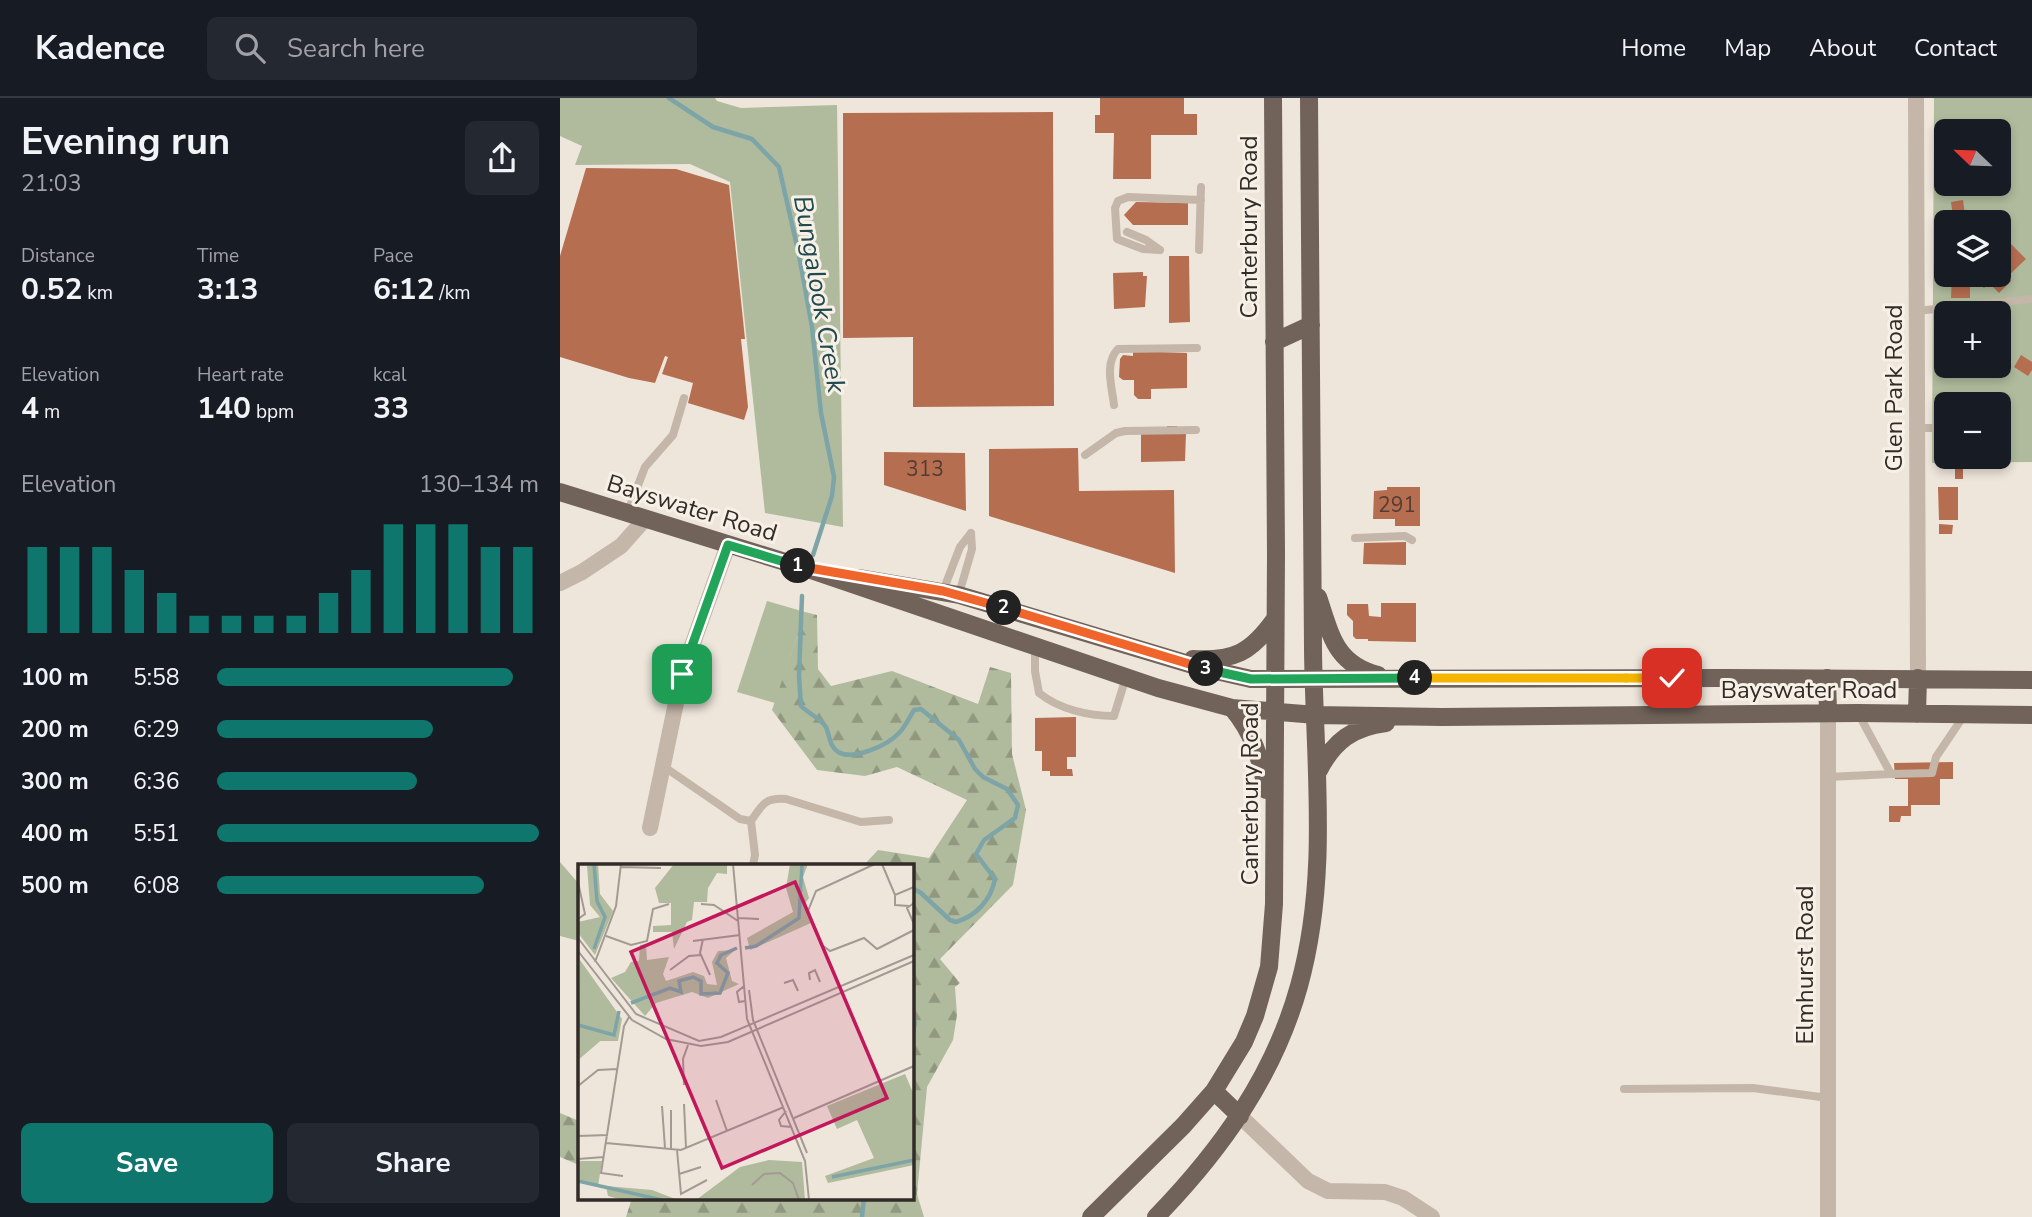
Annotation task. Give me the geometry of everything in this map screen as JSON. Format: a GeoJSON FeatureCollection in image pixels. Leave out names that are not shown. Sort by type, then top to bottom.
{"type":"FeatureCollection","features":[{"type":"Feature","properties":{"kind":"main road","name":"Canterbury Road"},"geometry":{"type":"LineString","coordinates":[[1091,1217],[1183,1126],[1214,1091],[1244,1042],[1255,1016],[1269,967],[1274,904],[1273,98]]}},
{"type":"Feature","properties":{"kind":"main road"},"geometry":{"type":"LineString","coordinates":[[1156,1217],[1199,1172],[1240,1116],[1278,1043],[1299,986],[1315,911],[1318,874],[1309,98]]}},
{"type":"Feature","properties":{"kind":"main road"},"geometry":{"type":"LineString","coordinates":[[1274,333],[1311,325]]}},
{"type":"Feature","properties":{"kind":"main road","name":"Bayswater Road"},"geometry":{"type":"LineString","coordinates":[[560,492],[810,570],[1185,696],[1233,708],[1316,715],[1442,717],[1828,713],[2032,715]]}},
{"type":"Feature","properties":{"kind":"main road","name":"Bayswater Road"},"geometry":{"type":"LineString","coordinates":[[810,570],[951,593],[1168,658],[1251,679],[2032,680]]}},
{"type":"Feature","properties":{"kind":"main road"},"geometry":{"type":"LineString","coordinates":[[1313,581],[1328,628],[1343,657],[1354,666],[1390,678]]}},
{"type":"Feature","properties":{"kind":"main road"},"geometry":{"type":"LineString","coordinates":[[940,615],[951,593]]}},
{"type":"Feature","properties":{"kind":"main road"},"geometry":{"type":"LineString","coordinates":[[1168,658],[1201,659],[1239,653],[1254,645],[1275,618]]}},
{"type":"Feature","properties":{"kind":"main road"},"geometry":{"type":"LineString","coordinates":[[1827,678],[1828,713]]}},
{"type":"Feature","properties":{"kind":"main road"},"geometry":{"type":"LineString","coordinates":[[1917,678],[1917,714]]}},
{"type":"Feature","properties":{"kind":"main road"},"geometry":{"type":"LineString","coordinates":[[1233,708],[1250,731],[1258,750],[1274,842]]}},
{"type":"Feature","properties":{"kind":"main road"},"geometry":{"type":"LineString","coordinates":[[1317,773],[1334,746],[1352,732],[1370,725],[1442,717]]}},
{"type":"Feature","properties":{"kind":"main road"},"geometry":{"type":"LineString","coordinates":[[1214,1091],[1240,1116]]}},
{"type":"Feature","properties":{"kind":"street","name":"Glen Park Road"},"geometry":{"type":"LineString","coordinates":[[1916,98],[1917,678]]}},
{"type":"Feature","properties":{"kind":"street"},"geometry":{"type":"LineString","coordinates":[[560,583],[621,546],[645,519]]}},
{"type":"Feature","properties":{"kind":"street"},"geometry":{"type":"LineString","coordinates":[[649,828],[682,674],[728,545]]}},
{"type":"Feature","properties":{"kind":"street","name":"Elmhurst Road"},"geometry":{"type":"LineString","coordinates":[[1828,713],[1828,1217]]}},
{"type":"Feature","properties":{"kind":"street"},"geometry":{"type":"LineString","coordinates":[[1240,1116],[1308,1181],[1328,1191],[1385,1192],[1403,1198],[1432,1217]]}},
{"type":"Feature","properties":{"kind":"lane"},"geometry":{"type":"LineString","coordinates":[[1199,250],[1201,187]]}},
{"type":"Feature","properties":{"kind":"lane"},"geometry":{"type":"LineString","coordinates":[[1128,232],[1160,250],[1139,248],[1118,240],[1115,208],[1121,198],[1201,200]]}},
{"type":"Feature","properties":{"kind":"lane"},"geometry":{"type":"LineString","coordinates":[[1916,311],[2032,299]]}},
{"type":"Feature","properties":{"kind":"lane"},"geometry":{"type":"LineString","coordinates":[[1114,405],[1109,365],[1118,349],[1197,348]]}},
{"type":"Feature","properties":{"kind":"lane"},"geometry":{"type":"LineString","coordinates":[[627,514],[645,467],[673,435],[684,398]]}},
{"type":"Feature","properties":{"kind":"lane"},"geometry":{"type":"LineString","coordinates":[[1916,428],[1934,428]]}},
{"type":"Feature","properties":{"kind":"lane"},"geometry":{"type":"LineString","coordinates":[[1085,455],[1116,433],[1196,430]]}},
{"type":"Feature","properties":{"kind":"lane"},"geometry":{"type":"LineString","coordinates":[[971,533],[972,549],[951,593],[960,547],[971,533]]}},
{"type":"Feature","properties":{"kind":"lane"},"geometry":{"type":"LineString","coordinates":[[1355,538],[1405,536],[1412,540]]}},
{"type":"Feature","properties":{"kind":"lane"},"geometry":{"type":"LineString","coordinates":[[1035,645],[1035,671],[1039,693],[1053,704],[1100,716],[1114,716],[1126,677]]}},
{"type":"Feature","properties":{"kind":"lane"},"geometry":{"type":"LineString","coordinates":[[1858,713],[1891,774]]}},
{"type":"Feature","properties":{"kind":"lane"},"geometry":{"type":"LineString","coordinates":[[1828,777],[1932,773],[1936,757],[1965,714]]}},
{"type":"Feature","properties":{"kind":"lane"},"geometry":{"type":"LineString","coordinates":[[663,766],[725,810],[740,819],[751,821]]}},
{"type":"Feature","properties":{"kind":"lane"},"geometry":{"type":"LineString","coordinates":[[753,864],[755,855],[751,821],[766,802],[774,798],[786,799],[861,822],[889,820]]}},
{"type":"Feature","properties":{"kind":"lane"},"geometry":{"type":"LineString","coordinates":[[1624,1089],[1753,1088],[1828,1098]]}},
{"type":"Feature","properties":{"kind":"green space"},"geometry":{"type":"Polygon","coordinates":[[[560,98],[715,98],[741,108],[837,105],[843,527],[765,513],[730,182],[690,164],[575,165],[582,146],[560,136],[560,98]]]}},
{"type":"Feature","properties":{"kind":"green space"},"geometry":{"type":"Polygon","coordinates":[[[1934,98],[2032,98],[2032,462],[2011,462],[2011,392],[1934,392],[1932,463],[1934,98]]]}},
{"type":"Feature","properties":{"kind":"green space"},"geometry":{"type":"Polygon","coordinates":[[[767,601],[805,612],[775,703],[737,692],[767,601]]]}},
{"type":"Feature","properties":{"kind":"green space"},"geometry":{"type":"Polygon","coordinates":[[[805,612],[817,615],[818,669],[831,686],[892,671],[978,704],[990,667],[1011,673],[1012,754],[1026,810],[1013,885],[940,959],[960,983],[955,987],[957,1015],[953,1040],[927,1087],[917,1194],[924,1217],[626,1217],[631,1200],[914,1200],[914,864],[865,864],[878,850],[929,858],[967,800],[897,767],[865,776],[817,770],[772,710],[805,612]]]}},
{"type":"Feature","properties":{"kind":"green space"},"geometry":{"type":"Polygon","coordinates":[[[560,862],[578,883],[578,941],[560,936],[560,862]]]}},
{"type":"Feature","properties":{"kind":"green space"},"geometry":{"type":"Polygon","coordinates":[[[560,1113],[578,1121],[578,1165],[560,1157],[560,1113]]]}},
{"type":"Feature","properties":{"kind":"building"},"geometry":{"type":"Polygon","coordinates":[[[1100,98],[1184,98],[1184,114],[1197,114],[1197,135],[1151,135],[1151,179],[1113,179],[1114,133],[1095,133],[1095,115],[1100,115],[1100,98]]]}},
{"type":"Feature","properties":{"kind":"building"},"geometry":{"type":"Polygon","coordinates":[[[1053,112],[1054,406],[913,407],[913,337],[843,338],[843,113],[1053,112]]]}},
{"type":"Feature","properties":{"kind":"building"},"geometry":{"type":"Polygon","coordinates":[[[586,168],[676,169],[729,185],[745,339],[741,339],[748,407],[744,420],[688,403],[693,383],[662,374],[668,357],[665,356],[655,383],[560,357],[560,256],[586,168]]]}},
{"type":"Feature","properties":{"kind":"building"},"geometry":{"type":"Polygon","coordinates":[[[1963,200],[1964,210],[1952,210],[1951,202],[1963,200]]]}},
{"type":"Feature","properties":{"kind":"building"},"geometry":{"type":"Polygon","coordinates":[[[1136,202],[1188,203],[1188,225],[1133,225],[1124,215],[1136,202]]]}},
{"type":"Feature","properties":{"kind":"building"},"geometry":{"type":"Polygon","coordinates":[[[2011,244],[2026,259],[2011,273],[2011,244]]]}},
{"type":"Feature","properties":{"kind":"building"},"geometry":{"type":"Polygon","coordinates":[[[1169,256],[1189,256],[1190,322],[1169,323],[1169,256]]]}},
{"type":"Feature","properties":{"kind":"building"},"geometry":{"type":"Polygon","coordinates":[[[1143,272],[1143,276],[1147,276],[1145,307],[1114,309],[1113,273],[1143,272]]]}},
{"type":"Feature","properties":{"kind":"building"},"geometry":{"type":"Polygon","coordinates":[[[1951,287],[1970,287],[1970,298],[1951,298],[1951,287]]]}},
{"type":"Feature","properties":{"kind":"building"},"geometry":{"type":"Polygon","coordinates":[[[1993,287],[2005,287],[1999,293],[1993,287]]]}},
{"type":"Feature","properties":{"kind":"building"},"geometry":{"type":"Polygon","coordinates":[[[1133,351],[1187,353],[1187,388],[1151,389],[1151,399],[1138,399],[1134,395],[1134,380],[1123,380],[1119,377],[1120,359],[1123,355],[1133,356],[1133,351]]]}},
{"type":"Feature","properties":{"kind":"building"},"geometry":{"type":"Polygon","coordinates":[[[2021,355],[2032,362],[2032,370],[2028,376],[2014,367],[2021,355]]]}},
{"type":"Feature","properties":{"kind":"building"},"geometry":{"type":"Polygon","coordinates":[[[1167,426],[1177,426],[1177,432],[1186,433],[1185,461],[1141,462],[1141,433],[1167,432],[1167,426]]]}},
{"type":"Feature","properties":{"kind":"building"},"geometry":{"type":"Polygon","coordinates":[[[1078,448],[1079,491],[1174,490],[1175,573],[989,516],[989,449],[1078,448]]]}},
{"type":"Feature","properties":{"kind":"building"},"geometry":{"type":"Polygon","coordinates":[[[884,452],[965,453],[966,511],[884,485],[884,452]]]}},
{"type":"Feature","properties":{"kind":"building"},"geometry":{"type":"Polygon","coordinates":[[[1955,469],[1963,469],[1963,479],[1955,479],[1955,469]]]}},
{"type":"Feature","properties":{"kind":"building"},"geometry":{"type":"Polygon","coordinates":[[[1387,487],[1420,487],[1420,526],[1395,526],[1395,519],[1373,519],[1374,491],[1387,490],[1387,487]]]}},
{"type":"Feature","properties":{"kind":"building"},"geometry":{"type":"Polygon","coordinates":[[[1938,487],[1958,487],[1958,520],[1939,520],[1938,487]]]}},
{"type":"Feature","properties":{"kind":"building"},"geometry":{"type":"Polygon","coordinates":[[[1939,524],[1953,525],[1952,534],[1939,534],[1939,524]]]}},
{"type":"Feature","properties":{"kind":"building"},"geometry":{"type":"Polygon","coordinates":[[[1406,542],[1406,565],[1363,564],[1364,543],[1406,542]]]}},
{"type":"Feature","properties":{"kind":"building"},"geometry":{"type":"Polygon","coordinates":[[[1381,603],[1416,603],[1416,642],[1368,641],[1353,636],[1353,621],[1347,615],[1347,604],[1368,604],[1369,616],[1381,617],[1381,603]]]}},
{"type":"Feature","properties":{"kind":"building"},"geometry":{"type":"Polygon","coordinates":[[[1076,717],[1076,757],[1067,757],[1067,769],[1072,769],[1073,776],[1050,776],[1050,771],[1042,771],[1042,751],[1035,751],[1035,718],[1076,717]]]}},
{"type":"Feature","properties":{"kind":"building"},"geometry":{"type":"Polygon","coordinates":[[[1953,762],[1953,779],[1940,779],[1940,805],[1911,805],[1911,816],[1901,816],[1900,822],[1889,822],[1889,806],[1908,806],[1908,779],[1895,779],[1894,763],[1953,762]]]}},
{"type":"Feature","properties":{"kind":"waterway","name":"Bungalook Creek"},"geometry":{"type":"LineString","coordinates":[[669,98],[713,127],[752,139],[779,167],[812,327],[821,413],[834,477],[832,496],[813,555]]}},
{"type":"Feature","properties":{"kind":"waterway","name":"Bungalook Creek"},"geometry":{"type":"LineString","coordinates":[[802,596],[799,676],[801,706],[824,724],[835,750],[852,755],[879,747],[899,733],[914,710],[921,709],[959,740],[975,769],[983,777],[1007,789],[1018,805],[1015,818],[984,840],[976,854],[995,879],[990,894],[976,911],[956,922],[950,920],[914,889]]}},
{"type":"Feature","properties":{"kind":"waterway","name":"Bungalook Creek"},"geometry":{"type":"LineString","coordinates":[[914,1021],[914,1028]]}},
{"type":"Feature","properties":{"kind":"waterway","name":"Bungalook Creek"},"geometry":{"type":"LineString","coordinates":[[862,1217],[864,1200]]}},
{"type":"Feature","properties":{"kind":"route"},"geometry":{"type":"LineString","coordinates":[[682,674],[728,545],[810,570],[959,595],[1199,667],[1251,679],[1672,678]]}}]}
